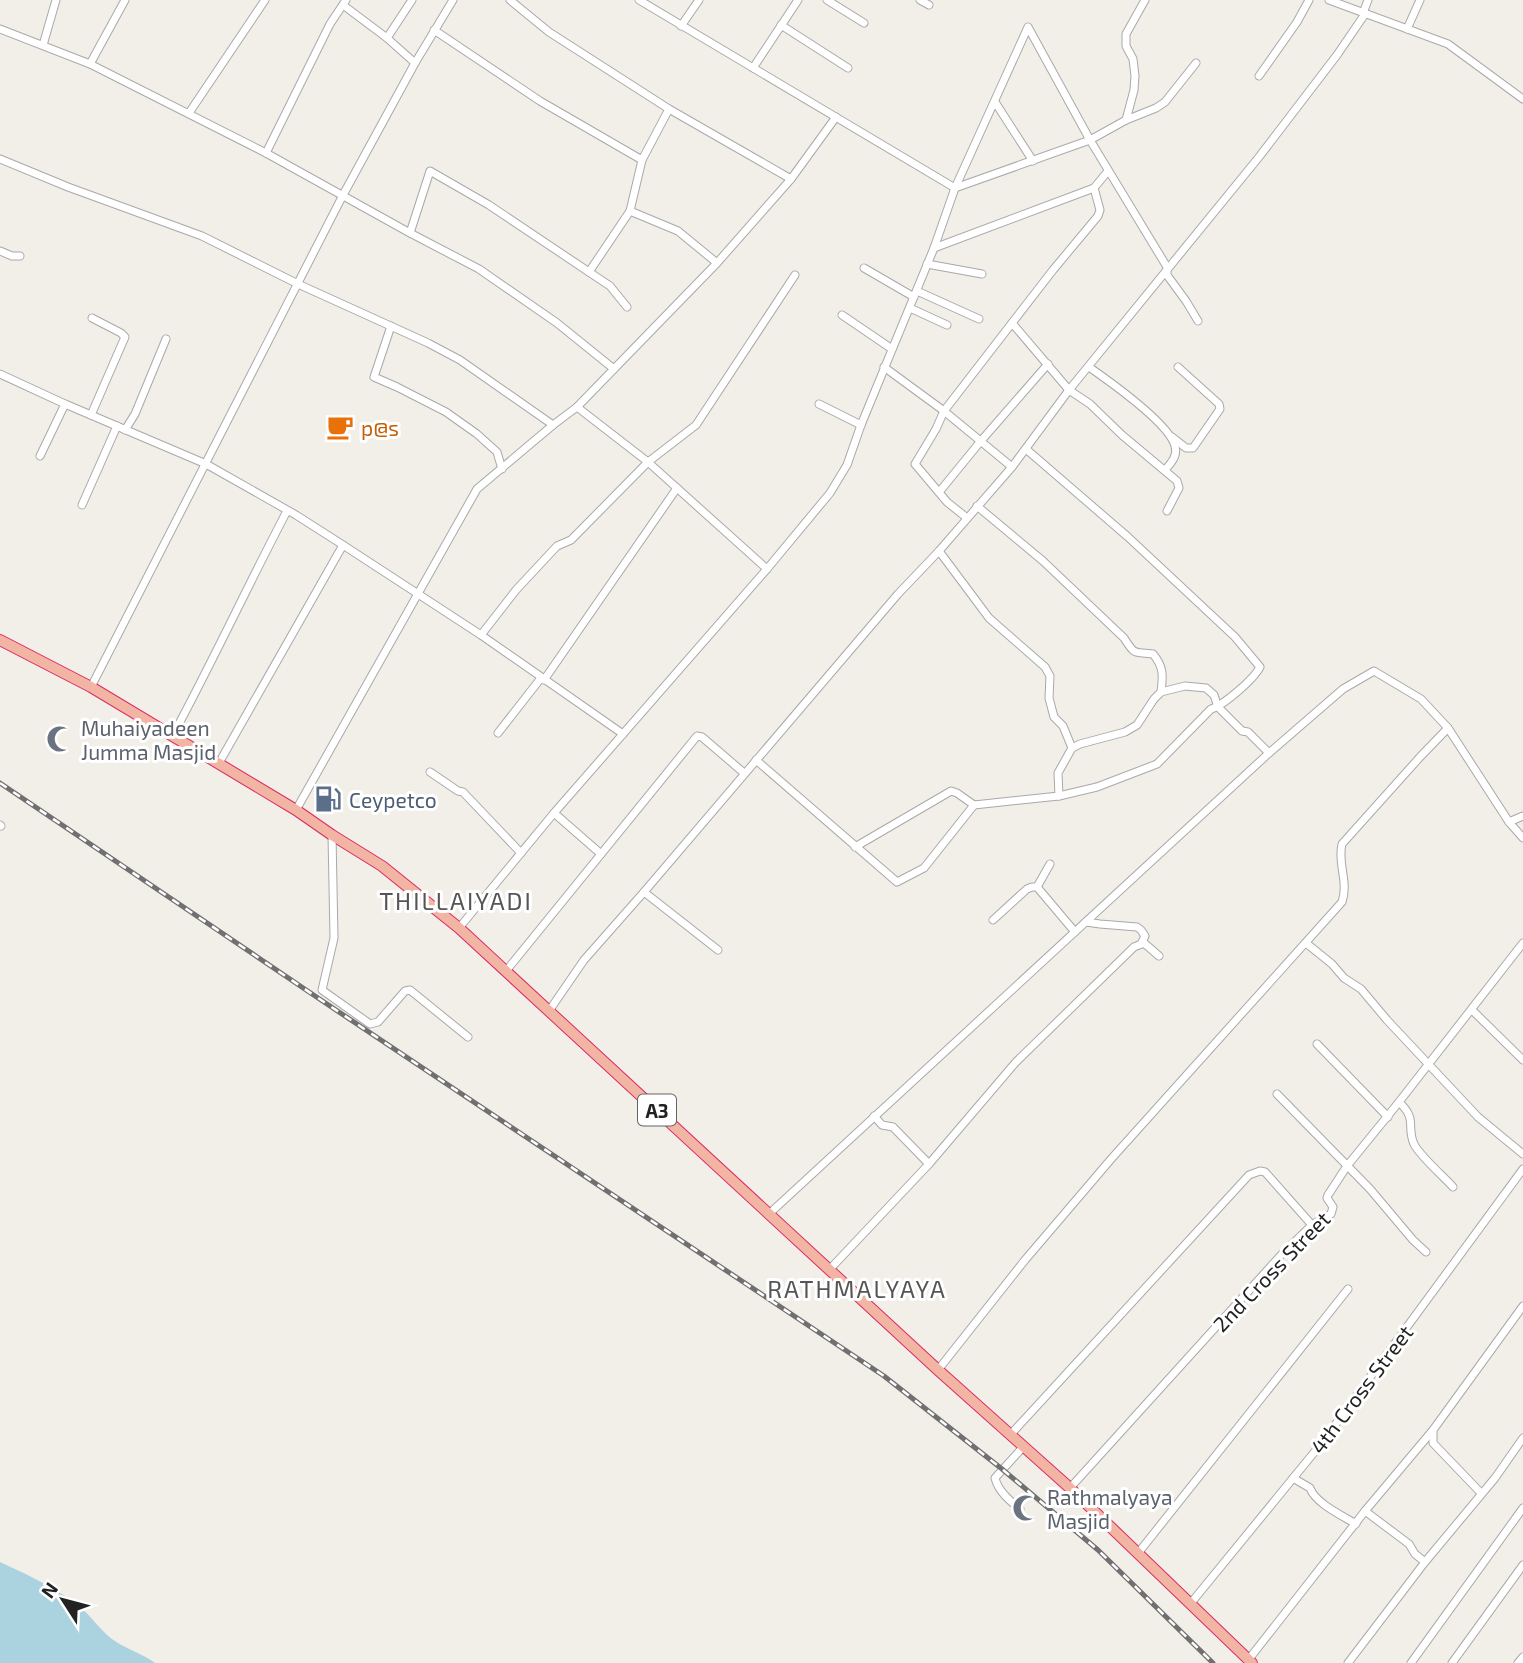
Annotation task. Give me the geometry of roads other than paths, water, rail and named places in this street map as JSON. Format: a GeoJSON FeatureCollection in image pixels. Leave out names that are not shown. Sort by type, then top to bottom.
{"type":"FeatureCollection","features":[{"type":"Feature","properties":{"kind":"highway","name":"A3"},"geometry":{"type":"LineString","coordinates":[[0,640],[91,687],[296,810],[383,866],[459,928],[938,1370],[1070,1488],[1251,1661]]}},
{"type":"Feature","properties":{"kind":"street"},"geometry":{"type":"LineString","coordinates":[[43,45],[56,0]]}},
{"type":"Feature","properties":{"kind":"street"},"geometry":{"type":"LineString","coordinates":[[90,64],[125,0]]}},
{"type":"Feature","properties":{"kind":"street"},"geometry":{"type":"LineString","coordinates":[[189,113],[265,0]]}},
{"type":"Feature","properties":{"kind":"street"},"geometry":{"type":"LineString","coordinates":[[387,38],[412,0]]}},
{"type":"Feature","properties":{"kind":"street"},"geometry":{"type":"LineString","coordinates":[[91,687],[343,195],[415,63],[453,0]]}},
{"type":"Feature","properties":{"kind":"street"},"geometry":{"type":"LineString","coordinates":[[510,0],[549,32],[669,109],[791,180]]}},
{"type":"Feature","properties":{"kind":"street"},"geometry":{"type":"LineString","coordinates":[[639,0],[956,188],[1090,140],[1126,120],[1156,108],[1165,102],[1196,63]]}},
{"type":"Feature","properties":{"kind":"street"},"geometry":{"type":"LineString","coordinates":[[681,26],[699,0]]}},
{"type":"Feature","properties":{"kind":"street"},"geometry":{"type":"LineString","coordinates":[[754,68],[798,0]]}},
{"type":"Feature","properties":{"kind":"street"},"geometry":{"type":"LineString","coordinates":[[827,0],[864,23]]}},
{"type":"Feature","properties":{"kind":"street"},"geometry":{"type":"LineString","coordinates":[[920,0],[929,5]]}},
{"type":"Feature","properties":{"kind":"street"},"geometry":{"type":"LineString","coordinates":[[1126,120],[1135,76],[1133,58],[1126,46],[1126,34],[1145,0]]}},
{"type":"Feature","properties":{"kind":"street"},"geometry":{"type":"LineString","coordinates":[[1259,76],[1309,0]]}},
{"type":"Feature","properties":{"kind":"street"},"geometry":{"type":"LineString","coordinates":[[1329,0],[1448,44],[1523,99]]}},
{"type":"Feature","properties":{"kind":"street"},"geometry":{"type":"LineString","coordinates":[[550,1011],[584,960],[898,594],[1012,467],[1069,390],[1259,157],[1338,55],[1364,13],[1368,0]]}},
{"type":"Feature","properties":{"kind":"street"},"geometry":{"type":"LineString","coordinates":[[1407,29],[1420,0]]}},
{"type":"Feature","properties":{"kind":"street"},"geometry":{"type":"LineString","coordinates":[[266,152],[330,24],[345,2],[415,63]]}},
{"type":"Feature","properties":{"kind":"street"},"geometry":{"type":"LineString","coordinates":[[781,25],[848,68]]}},
{"type":"Feature","properties":{"kind":"street"},"geometry":{"type":"LineString","coordinates":[[459,928],[554,813],[830,493],[847,466],[956,188],[1028,27],[1090,140],[1167,267],[1167,275],[1198,321]]}},
{"type":"Feature","properties":{"kind":"street"},"geometry":{"type":"LineString","coordinates":[[0,29],[90,64],[189,113],[266,152],[479,269],[557,323],[614,369]]}},
{"type":"Feature","properties":{"kind":"street"},"geometry":{"type":"LineString","coordinates":[[434,30],[540,101],[642,160]]}},
{"type":"Feature","properties":{"kind":"street"},"geometry":{"type":"LineString","coordinates":[[995,102],[1033,161]]}},
{"type":"Feature","properties":{"kind":"street"},"geometry":{"type":"LineString","coordinates":[[589,272],[630,211],[642,160],[669,109]]}},
{"type":"Feature","properties":{"kind":"street"},"geometry":{"type":"LineString","coordinates":[[296,810],[477,489],[577,407],[717,263],[791,180],[836,117]]}},
{"type":"Feature","properties":{"kind":"street"},"geometry":{"type":"LineString","coordinates":[[0,159],[202,236],[298,284],[428,343],[460,360],[553,425]]}},
{"type":"Feature","properties":{"kind":"street"},"geometry":{"type":"LineString","coordinates":[[410,233],[430,171],[489,205],[610,286],[627,307]]}},
{"type":"Feature","properties":{"kind":"street"},"geometry":{"type":"LineString","coordinates":[[934,248],[1094,188],[1108,171]]}},
{"type":"Feature","properties":{"kind":"street"},"geometry":{"type":"LineString","coordinates":[[967,518],[947,502],[915,464],[944,411],[1098,216],[1100,210],[1094,188]]}},
{"type":"Feature","properties":{"kind":"street"},"geometry":{"type":"LineString","coordinates":[[630,211],[678,231],[717,263]]}},
{"type":"Feature","properties":{"kind":"street"},"geometry":{"type":"LineString","coordinates":[[0,251],[20,256]]}},
{"type":"Feature","properties":{"kind":"street"},"geometry":{"type":"LineString","coordinates":[[927,264],[982,274]]}},
{"type":"Feature","properties":{"kind":"street"},"geometry":{"type":"LineString","coordinates":[[864,268],[916,294],[979,319]]}},
{"type":"Feature","properties":{"kind":"street"},"geometry":{"type":"LineString","coordinates":[[481,635],[516,590],[557,545],[571,540],[648,462],[696,425],[795,275]]}},
{"type":"Feature","properties":{"kind":"street"},"geometry":{"type":"LineString","coordinates":[[910,308],[947,326]]}},
{"type":"Feature","properties":{"kind":"street"},"geometry":{"type":"LineString","coordinates":[[842,314],[892,349]]}},
{"type":"Feature","properties":{"kind":"street"},"geometry":{"type":"LineString","coordinates":[[90,415],[125,337],[92,318]]}},
{"type":"Feature","properties":{"kind":"street"},"geometry":{"type":"LineString","coordinates":[[1012,323],[1069,390],[1090,404],[1177,481],[1179,488],[1167,510]]}},
{"type":"Feature","properties":{"kind":"street"},"geometry":{"type":"LineString","coordinates":[[391,327],[374,377],[446,412],[497,452],[502,468]]}},
{"type":"Feature","properties":{"kind":"street"},"geometry":{"type":"LineString","coordinates":[[82,505],[121,428],[135,414],[166,339]]}},
{"type":"Feature","properties":{"kind":"street"},"geometry":{"type":"LineString","coordinates":[[940,491],[1048,364]]}},
{"type":"Feature","properties":{"kind":"street"},"geometry":{"type":"LineString","coordinates":[[884,367],[944,411],[1012,467]]}},
{"type":"Feature","properties":{"kind":"street"},"geometry":{"type":"LineString","coordinates":[[1089,367],[1136,402],[1186,448],[1193,448],[1220,409],[1219,404],[1178,367]]}},
{"type":"Feature","properties":{"kind":"street"},"geometry":{"type":"LineString","coordinates":[[0,374],[206,464],[296,514],[481,635],[624,734]]}},
{"type":"Feature","properties":{"kind":"street"},"geometry":{"type":"LineString","coordinates":[[40,456],[65,404]]}},
{"type":"Feature","properties":{"kind":"street"},"geometry":{"type":"LineString","coordinates":[[819,404],[861,425]]}},
{"type":"Feature","properties":{"kind":"street"},"geometry":{"type":"LineString","coordinates":[[577,407],[648,462],[767,569]]}},
{"type":"Feature","properties":{"kind":"street"},"geometry":{"type":"LineString","coordinates":[[1165,470],[1175,456],[1175,446],[1169,434]]}},
{"type":"Feature","properties":{"kind":"street"},"geometry":{"type":"LineString","coordinates":[[855,847],[951,791],[974,805],[1059,796],[1097,787],[1157,764],[1211,709],[1218,707],[1260,667],[1236,637],[1128,537],[1026,449]]}},
{"type":"Feature","properties":{"kind":"street"},"geometry":{"type":"LineString","coordinates":[[145,582],[206,464]]}},
{"type":"Feature","properties":{"kind":"street"},"geometry":{"type":"LineString","coordinates":[[498,733],[543,679],[677,488]]}},
{"type":"Feature","properties":{"kind":"street"},"geometry":{"type":"LineString","coordinates":[[977,506],[1043,561],[1124,638],[1134,652],[1153,654],[1163,671],[1161,692]]}},
{"type":"Feature","properties":{"kind":"street"},"geometry":{"type":"LineString","coordinates":[[173,735],[287,511]]}},
{"type":"Feature","properties":{"kind":"street"},"geometry":{"type":"LineString","coordinates":[[219,763],[343,545]]}},
{"type":"Feature","properties":{"kind":"street"},"geometry":{"type":"LineString","coordinates":[[939,551],[989,618],[1045,667],[1051,676],[1049,698],[1054,717],[1063,726],[1072,748]]}},
{"type":"Feature","properties":{"kind":"street"},"geometry":{"type":"LineString","coordinates":[[770,1213],[1269,753],[1343,689],[1374,671],[1421,699],[1448,729],[1509,822],[1523,838]]}},
{"type":"Feature","properties":{"kind":"street"},"geometry":{"type":"LineString","coordinates":[[1059,796],[1058,773],[1072,748],[1125,732],[1137,725],[1161,692],[1185,686],[1206,688],[1214,695],[1218,707],[1269,753]]}},
{"type":"Feature","properties":{"kind":"street"},"geometry":{"type":"LineString","coordinates":[[938,1370],[1025,1260],[1112,1158],[1342,902],[1346,891],[1340,852],[1342,844],[1448,729]]}},
{"type":"Feature","properties":{"kind":"street"},"geometry":{"type":"LineString","coordinates":[[506,971],[697,736],[702,737],[744,773]]}},
{"type":"Feature","properties":{"kind":"street"},"geometry":{"type":"LineString","coordinates":[[756,760],[897,881],[924,868],[974,805]]}},
{"type":"Feature","properties":{"kind":"street"},"geometry":{"type":"LineString","coordinates":[[430,772],[463,792],[521,853]]}},
{"type":"Feature","properties":{"kind":"street"},"geometry":{"type":"LineString","coordinates":[[554,813],[601,854]]}},
{"type":"Feature","properties":{"kind":"street"},"geometry":{"type":"LineString","coordinates":[[1509,822],[1523,816]]}},
{"type":"Feature","properties":{"kind":"street"},"geometry":{"type":"LineString","coordinates":[[332,835],[334,938],[322,990],[370,1024],[378,1022],[405,991],[411,990],[468,1037]]}},
{"type":"Feature","properties":{"kind":"street"},"geometry":{"type":"LineString","coordinates":[[1037,887],[1050,864]]}},
{"type":"Feature","properties":{"kind":"street"},"geometry":{"type":"LineString","coordinates":[[1037,887],[1075,932]]}},
{"type":"Feature","properties":{"kind":"street"},"geometry":{"type":"LineString","coordinates":[[993,920],[1027,889],[1037,887]]}},
{"type":"Feature","properties":{"kind":"street"},"geometry":{"type":"LineString","coordinates":[[644,892],[718,950]]}},
{"type":"Feature","properties":{"kind":"street"},"geometry":{"type":"LineString","coordinates":[[1086,922],[1137,927],[1145,936],[1141,944]]}},
{"type":"Feature","properties":{"kind":"street"},"geometry":{"type":"LineString","coordinates":[[830,1269],[929,1164],[1016,1062],[1134,947],[1144,943],[1159,956]]}},
{"type":"Feature","properties":{"kind":"street"},"geometry":{"type":"LineString","coordinates":[[1306,943],[1332,964],[1344,978],[1361,989],[1478,1117],[1523,1154]]}},
{"type":"Feature","properties":{"kind":"street","name":"2nd Cross Street"},"geometry":{"type":"LineString","coordinates":[[1070,1488],[1282,1254],[1312,1225],[1331,1214],[1333,1207],[1328,1195],[1347,1166],[1523,943]]}},
{"type":"Feature","properties":{"kind":"street"},"geometry":{"type":"LineString","coordinates":[[1516,953],[1523,960]]}},
{"type":"Feature","properties":{"kind":"street"},"geometry":{"type":"LineString","coordinates":[[1472,1010],[1523,1060]]}},
{"type":"Feature","properties":{"kind":"street"},"geometry":{"type":"LineString","coordinates":[[1317,1044],[1388,1116]]}},
{"type":"Feature","properties":{"kind":"street"},"geometry":{"type":"LineString","coordinates":[[1277,1094],[1370,1189],[1426,1252]]}},
{"type":"Feature","properties":{"kind":"street"},"geometry":{"type":"LineString","coordinates":[[1399,1102],[1408,1111],[1413,1143],[1453,1187]]}},
{"type":"Feature","properties":{"kind":"street"},"geometry":{"type":"LineString","coordinates":[[874,1116],[882,1125],[893,1127],[929,1164]]}},
{"type":"Feature","properties":{"kind":"street","name":"4th Cross Street"},"geometry":{"type":"LineString","coordinates":[[1191,1603],[1321,1444],[1523,1169]]}},
{"type":"Feature","properties":{"kind":"street"},"geometry":{"type":"LineString","coordinates":[[1011,1434],[1249,1175],[1265,1172],[1312,1225]]}},
{"type":"Feature","properties":{"kind":"street"},"geometry":{"type":"LineString","coordinates":[[1139,1552],[1348,1289]]}},
{"type":"Feature","properties":{"kind":"street"},"geometry":{"type":"LineString","coordinates":[[1251,1661],[1365,1511],[1433,1430],[1523,1306]]}},
{"type":"Feature","properties":{"kind":"street"},"geometry":{"type":"LineString","coordinates":[[1433,1430],[1433,1443],[1481,1493]]}},
{"type":"Feature","properties":{"kind":"street"},"geometry":{"type":"LineString","coordinates":[[1349,1663],[1425,1562],[1495,1479],[1523,1438]]}},
{"type":"Feature","properties":{"kind":"street"},"geometry":{"type":"LineString","coordinates":[[1020,1509],[996,1484],[995,1478],[1024,1446]]}},
{"type":"Feature","properties":{"kind":"street"},"geometry":{"type":"LineString","coordinates":[[1293,1478],[1310,1488],[1311,1494],[1327,1506],[1356,1524]]}},
{"type":"Feature","properties":{"kind":"street"},"geometry":{"type":"LineString","coordinates":[[1410,1663],[1523,1508]]}},
{"type":"Feature","properties":{"kind":"street"},"geometry":{"type":"LineString","coordinates":[[1365,1511],[1409,1544],[1415,1554],[1425,1562]]}},
{"type":"Feature","properties":{"kind":"street"},"geometry":{"type":"LineString","coordinates":[[1452,1663],[1523,1565]]}},
{"type":"Feature","properties":{"kind":"street"},"geometry":{"type":"LineString","coordinates":[[1518,1663],[1523,1657]]}},
{"type":"Feature","properties":{"kind":"water"},"geometry":{"type":"Polygon","coordinates":[[[0,1562],[62,1594],[112,1639],[155,1663],[0,1663],[0,1562]]]}},
{"type":"Feature","properties":{"kind":"railway"},"geometry":{"type":"LineString","coordinates":[[0,783],[884,1376],[1002,1469],[1098,1550],[1213,1663]]}},
{"type":"Feature","properties":{"kind":"place","name":"p@s"},"geometry":{"type":"Point","coordinates":[340,427]}},
{"type":"Feature","properties":{"kind":"place","name":"Muhaiyadeen Jumma Masjid"},"geometry":{"type":"Point","coordinates":[60,739]}},
{"type":"Feature","properties":{"kind":"place","name":"Ceypetco"},"geometry":{"type":"Point","coordinates":[328,799]}},
{"type":"Feature","properties":{"kind":"place","name":"Rathmalyaya Masjid"},"geometry":{"type":"Point","coordinates":[1026,1508]}},
{"type":"Feature","properties":{"kind":"district","name":"THILLAIYADI"},"geometry":{"type":"Point","coordinates":[456,900]}},
{"type":"Feature","properties":{"kind":"district","name":"RATHMALYAYA"},"geometry":{"type":"Point","coordinates":[857,1288]}}]}
